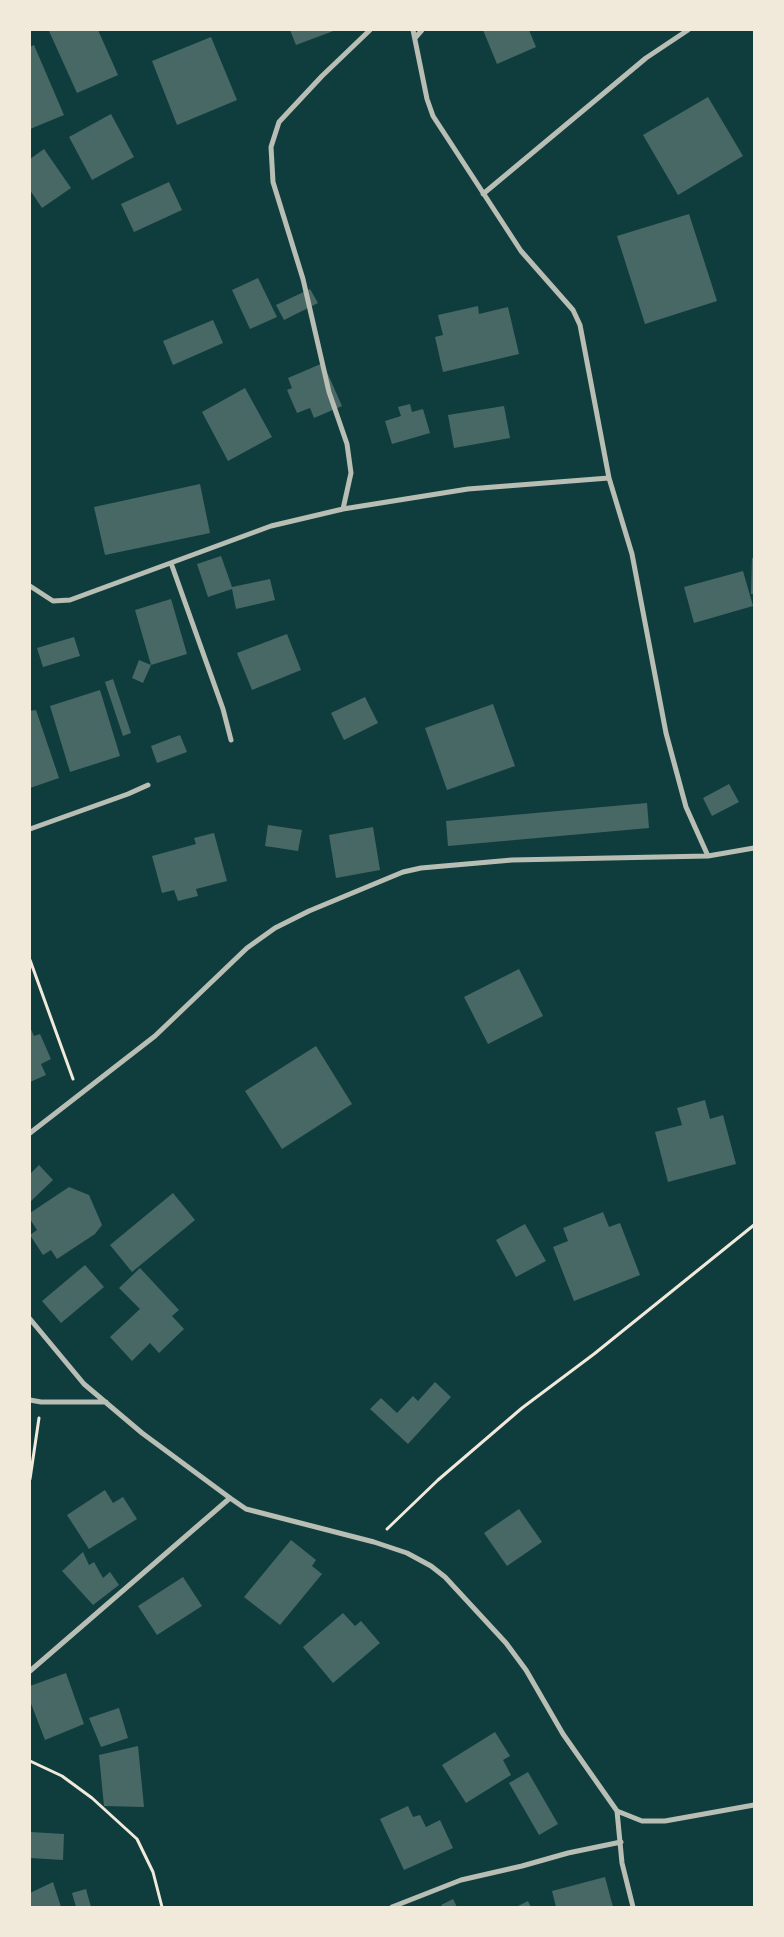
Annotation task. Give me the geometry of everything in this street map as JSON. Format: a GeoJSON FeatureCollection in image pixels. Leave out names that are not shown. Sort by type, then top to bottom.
{"type":"FeatureCollection","features":[{"type":"Feature","properties":{"kind":"street"},"geometry":{"type":"LineString","coordinates":[[342,509],[351,473],[347,444],[329,392],[303,279],[272,182],[271,147],[279,122],[322,76],[370,30]]}},
{"type":"Feature","properties":{"kind":"street"},"geometry":{"type":"LineString","coordinates":[[413,30],[427,98],[433,116],[531,265],[561,296],[577,317],[589,365],[609,478],[632,554],[666,733],[686,807],[708,856]]}},
{"type":"Feature","properties":{"kind":"street"},"geometry":{"type":"LineString","coordinates":[[416,38],[422,30]]}},
{"type":"Feature","properties":{"kind":"street"},"geometry":{"type":"LineString","coordinates":[[483,194],[646,58],[688,30]]}},
{"type":"Feature","properties":{"kind":"street"},"geometry":{"type":"LineString","coordinates":[[30,586],[47,598],[62,602],[271,526],[342,509],[468,489],[609,478]]}},
{"type":"Feature","properties":{"kind":"street"},"geometry":{"type":"LineString","coordinates":[[172,563],[217,692],[231,740]]}},
{"type":"Feature","properties":{"kind":"street"},"geometry":{"type":"LineString","coordinates":[[30,830],[128,794],[148,784]]}},
{"type":"Feature","properties":{"kind":"street"},"geometry":{"type":"LineString","coordinates":[[30,1133],[154,1036],[247,948],[276,928],[309,911],[403,872],[421,868],[512,860],[708,856],[754,848]]}},
{"type":"Feature","properties":{"kind":"street"},"geometry":{"type":"LineString","coordinates":[[30,1319],[60,1358],[84,1384],[142,1433],[246,1509],[374,1542],[407,1553],[445,1576],[473,1605],[526,1670],[563,1734],[617,1811],[622,1863],[633,1907]]}},
{"type":"Feature","properties":{"kind":"street"},"geometry":{"type":"LineString","coordinates":[[30,1400],[41,1402],[106,1402]]}},
{"type":"Feature","properties":{"kind":"street"},"geometry":{"type":"LineString","coordinates":[[30,1671],[230,1498]]}},
{"type":"Feature","properties":{"kind":"street"},"geometry":{"type":"LineString","coordinates":[[617,1811],[642,1821],[665,1821],[754,1805]]}},
{"type":"Feature","properties":{"kind":"street"},"geometry":{"type":"LineString","coordinates":[[392,1907],[462,1880],[568,1853],[621,1842]]}},
{"type":"Feature","properties":{"kind":"path"},"geometry":{"type":"LineString","coordinates":[[30,960],[79,1096]]}},
{"type":"Feature","properties":{"kind":"path"},"geometry":{"type":"LineString","coordinates":[[374,1542],[438,1480],[522,1408],[594,1354],[754,1226]]}},
{"type":"Feature","properties":{"kind":"path"},"geometry":{"type":"LineString","coordinates":[[30,1479],[41,1402]]}},
{"type":"Feature","properties":{"kind":"path"},"geometry":{"type":"LineString","coordinates":[[30,1761],[62,1776],[92,1798],[137,1839],[153,1872],[162,1907]]}},
{"type":"Feature","properties":{"kind":"building"},"geometry":{"type":"Polygon","coordinates":[[[98,30],[118,75],[77,93],[49,31],[98,30]]]}},
{"type":"Feature","properties":{"kind":"building"},"geometry":{"type":"Polygon","coordinates":[[[290,30],[336,30],[296,45],[290,30]]]}},
{"type":"Feature","properties":{"kind":"building"},"geometry":{"type":"Polygon","coordinates":[[[483,30],[529,30],[536,47],[497,64],[483,30]]]}},
{"type":"Feature","properties":{"kind":"building"},"geometry":{"type":"Polygon","coordinates":[[[211,37],[237,100],[177,125],[152,61],[211,37]]]}},
{"type":"Feature","properties":{"kind":"building"},"geometry":{"type":"Polygon","coordinates":[[[34,45],[64,115],[30,129],[30,47],[34,45]]]}},
{"type":"Feature","properties":{"kind":"building"},"geometry":{"type":"Polygon","coordinates":[[[708,97],[743,156],[678,195],[643,135],[708,97]]]}},
{"type":"Feature","properties":{"kind":"building"},"geometry":{"type":"Polygon","coordinates":[[[111,114],[134,157],[92,180],[69,137],[111,114]]]}},
{"type":"Feature","properties":{"kind":"building"},"geometry":{"type":"Polygon","coordinates":[[[44,149],[71,188],[42,208],[30,190],[30,159],[44,149]]]}},
{"type":"Feature","properties":{"kind":"building"},"geometry":{"type":"Polygon","coordinates":[[[169,182],[182,210],[134,232],[121,204],[169,182]]]}},
{"type":"Feature","properties":{"kind":"building"},"geometry":{"type":"Polygon","coordinates":[[[689,214],[717,301],[645,324],[617,236],[689,214]]]}},
{"type":"Feature","properties":{"kind":"building"},"geometry":{"type":"Polygon","coordinates":[[[258,278],[277,317],[250,329],[232,290],[258,278]]]}},
{"type":"Feature","properties":{"kind":"building"},"geometry":{"type":"Polygon","coordinates":[[[310,289],[318,303],[284,320],[276,305],[310,289]]]}},
{"type":"Feature","properties":{"kind":"building"},"geometry":{"type":"Polygon","coordinates":[[[478,306],[479,314],[508,307],[519,354],[443,372],[435,337],[443,335],[438,315],[478,306]]]}},
{"type":"Feature","properties":{"kind":"building"},"geometry":{"type":"Polygon","coordinates":[[[213,320],[223,343],[173,365],[163,341],[213,320]]]}},
{"type":"Feature","properties":{"kind":"building"},"geometry":{"type":"Polygon","coordinates":[[[323,363],[342,406],[314,418],[310,408],[297,413],[287,390],[292,388],[288,378],[323,363]]]}},
{"type":"Feature","properties":{"kind":"building"},"geometry":{"type":"Polygon","coordinates":[[[245,388],[272,437],[228,461],[202,412],[245,388]]]}},
{"type":"Feature","properties":{"kind":"building"},"geometry":{"type":"Polygon","coordinates":[[[410,404],[412,412],[423,409],[430,433],[392,444],[385,421],[401,416],[398,407],[410,404]]]}},
{"type":"Feature","properties":{"kind":"building"},"geometry":{"type":"Polygon","coordinates":[[[504,406],[510,438],[454,448],[448,415],[504,406]]]}},
{"type":"Feature","properties":{"kind":"building"},"geometry":{"type":"Polygon","coordinates":[[[200,484],[210,533],[105,555],[94,507],[200,484]]]}},
{"type":"Feature","properties":{"kind":"building"},"geometry":{"type":"Polygon","coordinates":[[[221,556],[232,587],[270,579],[275,600],[236,609],[232,589],[208,597],[197,564],[221,556]]]}},
{"type":"Feature","properties":{"kind":"building"},"geometry":{"type":"Polygon","coordinates":[[[752,558],[754,558],[754,594],[751,594],[752,558]]]}},
{"type":"Feature","properties":{"kind":"building"},"geometry":{"type":"Polygon","coordinates":[[[743,571],[753,606],[694,623],[684,587],[743,571]]]}},
{"type":"Feature","properties":{"kind":"building"},"geometry":{"type":"Polygon","coordinates":[[[171,599],[187,654],[151,665],[135,610],[171,599]]]}},
{"type":"Feature","properties":{"kind":"building"},"geometry":{"type":"Polygon","coordinates":[[[287,634],[301,670],[252,690],[237,653],[287,634]]]}},
{"type":"Feature","properties":{"kind":"building"},"geometry":{"type":"Polygon","coordinates":[[[74,637],[80,656],[43,667],[37,648],[74,637]]]}},
{"type":"Feature","properties":{"kind":"building"},"geometry":{"type":"Polygon","coordinates":[[[139,660],[151,665],[143,683],[132,678],[139,660]]]}},
{"type":"Feature","properties":{"kind":"building"},"geometry":{"type":"Polygon","coordinates":[[[113,679],[131,733],[123,736],[105,682],[113,679]]]}},
{"type":"Feature","properties":{"kind":"building"},"geometry":{"type":"Polygon","coordinates":[[[100,690],[120,756],[70,772],[50,706],[100,690]]]}},
{"type":"Feature","properties":{"kind":"building"},"geometry":{"type":"Polygon","coordinates":[[[365,697],[378,723],[344,740],[331,713],[365,697]]]}},
{"type":"Feature","properties":{"kind":"building"},"geometry":{"type":"Polygon","coordinates":[[[493,704],[515,766],[447,790],[425,728],[493,704]]]}},
{"type":"Feature","properties":{"kind":"building"},"geometry":{"type":"Polygon","coordinates":[[[36,710],[59,778],[30,788],[30,711],[36,710]]]}},
{"type":"Feature","properties":{"kind":"building"},"geometry":{"type":"Polygon","coordinates":[[[180,735],[187,752],[157,763],[151,746],[180,735]]]}},
{"type":"Feature","properties":{"kind":"building"},"geometry":{"type":"Polygon","coordinates":[[[729,784],[739,802],[712,816],[703,798],[729,784]]]}},
{"type":"Feature","properties":{"kind":"building"},"geometry":{"type":"Polygon","coordinates":[[[647,803],[649,828],[448,846],[446,821],[647,803]]]}},
{"type":"Feature","properties":{"kind":"building"},"geometry":{"type":"Polygon","coordinates":[[[268,825],[302,830],[298,851],[265,846],[268,825]]]}},
{"type":"Feature","properties":{"kind":"building"},"geometry":{"type":"Polygon","coordinates":[[[373,827],[380,870],[336,878],[329,835],[373,827]]]}},
{"type":"Feature","properties":{"kind":"building"},"geometry":{"type":"Polygon","coordinates":[[[214,833],[227,881],[196,889],[198,896],[178,901],[174,890],[162,893],[152,856],[196,844],[194,838],[214,833]]]}},
{"type":"Feature","properties":{"kind":"building"},"geometry":{"type":"Polygon","coordinates":[[[519,969],[543,1016],[488,1044],[464,997],[519,969]]]}},
{"type":"Feature","properties":{"kind":"building"},"geometry":{"type":"Polygon","coordinates":[[[30,1027],[34,1036],[40,1034],[51,1059],[41,1064],[46,1075],[30,1082],[30,1027]]]}},
{"type":"Feature","properties":{"kind":"building"},"geometry":{"type":"Polygon","coordinates":[[[316,1046],[352,1104],[282,1149],[245,1091],[316,1046]]]}},
{"type":"Feature","properties":{"kind":"building"},"geometry":{"type":"Polygon","coordinates":[[[705,1100],[710,1119],[723,1115],[736,1164],[668,1182],[655,1132],[682,1125],[677,1108],[705,1100]]]}},
{"type":"Feature","properties":{"kind":"building"},"geometry":{"type":"Polygon","coordinates":[[[39,1165],[53,1180],[30,1202],[30,1174],[39,1165]]]}},
{"type":"Feature","properties":{"kind":"building"},"geometry":{"type":"Polygon","coordinates":[[[69,1187],[89,1195],[102,1225],[95,1234],[57,1259],[51,1250],[43,1255],[30,1235],[37,1230],[30,1219],[30,1213],[69,1187]]]}},
{"type":"Feature","properties":{"kind":"building"},"geometry":{"type":"Polygon","coordinates":[[[173,1193],[195,1220],[132,1272],[110,1245],[173,1193]]]}},
{"type":"Feature","properties":{"kind":"building"},"geometry":{"type":"Polygon","coordinates":[[[603,1212],[609,1227],[620,1223],[640,1275],[574,1301],[553,1247],[568,1241],[563,1228],[603,1212]]]}},
{"type":"Feature","properties":{"kind":"building"},"geometry":{"type":"Polygon","coordinates":[[[525,1224],[546,1261],[516,1277],[496,1240],[525,1224]]]}},
{"type":"Feature","properties":{"kind":"building"},"geometry":{"type":"Polygon","coordinates":[[[85,1265],[104,1287],[61,1323],[42,1301],[85,1265]]]}},
{"type":"Feature","properties":{"kind":"building"},"geometry":{"type":"Polygon","coordinates":[[[140,1268],[179,1310],[172,1316],[184,1329],[159,1353],[150,1343],[132,1361],[110,1337],[140,1309],[119,1288],[140,1268]]]}},
{"type":"Feature","properties":{"kind":"building"},"geometry":{"type":"Polygon","coordinates":[[[435,1382],[451,1397],[408,1444],[370,1409],[381,1398],[397,1413],[413,1396],[418,1401],[435,1382]]]}},
{"type":"Feature","properties":{"kind":"building"},"geometry":{"type":"Polygon","coordinates":[[[105,1490],[113,1503],[123,1497],[137,1519],[89,1549],[67,1515],[105,1490]]]}},
{"type":"Feature","properties":{"kind":"building"},"geometry":{"type":"Polygon","coordinates":[[[519,1509],[542,1542],[507,1566],[484,1533],[519,1509]]]}},
{"type":"Feature","properties":{"kind":"building"},"geometry":{"type":"Polygon","coordinates":[[[291,1540],[316,1560],[312,1566],[322,1574],[280,1625],[244,1597],[291,1540]]]}},
{"type":"Feature","properties":{"kind":"building"},"geometry":{"type":"Polygon","coordinates":[[[83,1552],[89,1565],[94,1562],[103,1578],[110,1572],[119,1585],[93,1605],[62,1571],[83,1552]]]}},
{"type":"Feature","properties":{"kind":"building"},"geometry":{"type":"Polygon","coordinates":[[[183,1577],[202,1606],[157,1635],[138,1606],[183,1577]]]}},
{"type":"Feature","properties":{"kind":"building"},"geometry":{"type":"Polygon","coordinates":[[[343,1613],[355,1626],[361,1621],[380,1643],[333,1683],[303,1647],[343,1613]]]}},
{"type":"Feature","properties":{"kind":"building"},"geometry":{"type":"Polygon","coordinates":[[[66,1673],[84,1724],[45,1740],[30,1701],[30,1686],[66,1673]]]}},
{"type":"Feature","properties":{"kind":"building"},"geometry":{"type":"Polygon","coordinates":[[[119,1708],[128,1738],[101,1747],[89,1718],[119,1708]]]}},
{"type":"Feature","properties":{"kind":"building"},"geometry":{"type":"Polygon","coordinates":[[[495,1732],[510,1756],[503,1760],[511,1775],[466,1803],[442,1765],[495,1732]]]}},
{"type":"Feature","properties":{"kind":"building"},"geometry":{"type":"Polygon","coordinates":[[[138,1746],[144,1807],[104,1806],[99,1755],[138,1746]]]}},
{"type":"Feature","properties":{"kind":"building"},"geometry":{"type":"Polygon","coordinates":[[[528,1772],[558,1824],[539,1835],[509,1783],[528,1772]]]}},
{"type":"Feature","properties":{"kind":"building"},"geometry":{"type":"Polygon","coordinates":[[[408,1806],[413,1817],[420,1815],[426,1827],[440,1820],[453,1848],[404,1870],[380,1819],[408,1806]]]}},
{"type":"Feature","properties":{"kind":"building"},"geometry":{"type":"Polygon","coordinates":[[[30,1832],[64,1834],[63,1860],[30,1858],[30,1832]]]}},
{"type":"Feature","properties":{"kind":"building"},"geometry":{"type":"Polygon","coordinates":[[[605,1877],[613,1907],[556,1907],[552,1891],[605,1877]]]}},
{"type":"Feature","properties":{"kind":"building"},"geometry":{"type":"Polygon","coordinates":[[[53,1882],[61,1907],[30,1907],[30,1893],[53,1882]]]}},
{"type":"Feature","properties":{"kind":"building"},"geometry":{"type":"Polygon","coordinates":[[[86,1889],[91,1907],[76,1907],[72,1893],[86,1889]]]}},
{"type":"Feature","properties":{"kind":"building"},"geometry":{"type":"Polygon","coordinates":[[[453,1899],[457,1907],[443,1907],[441,1905],[453,1899]]]}},
{"type":"Feature","properties":{"kind":"building"},"geometry":{"type":"Polygon","coordinates":[[[528,1901],[531,1907],[516,1907],[528,1901]]]}}]}
